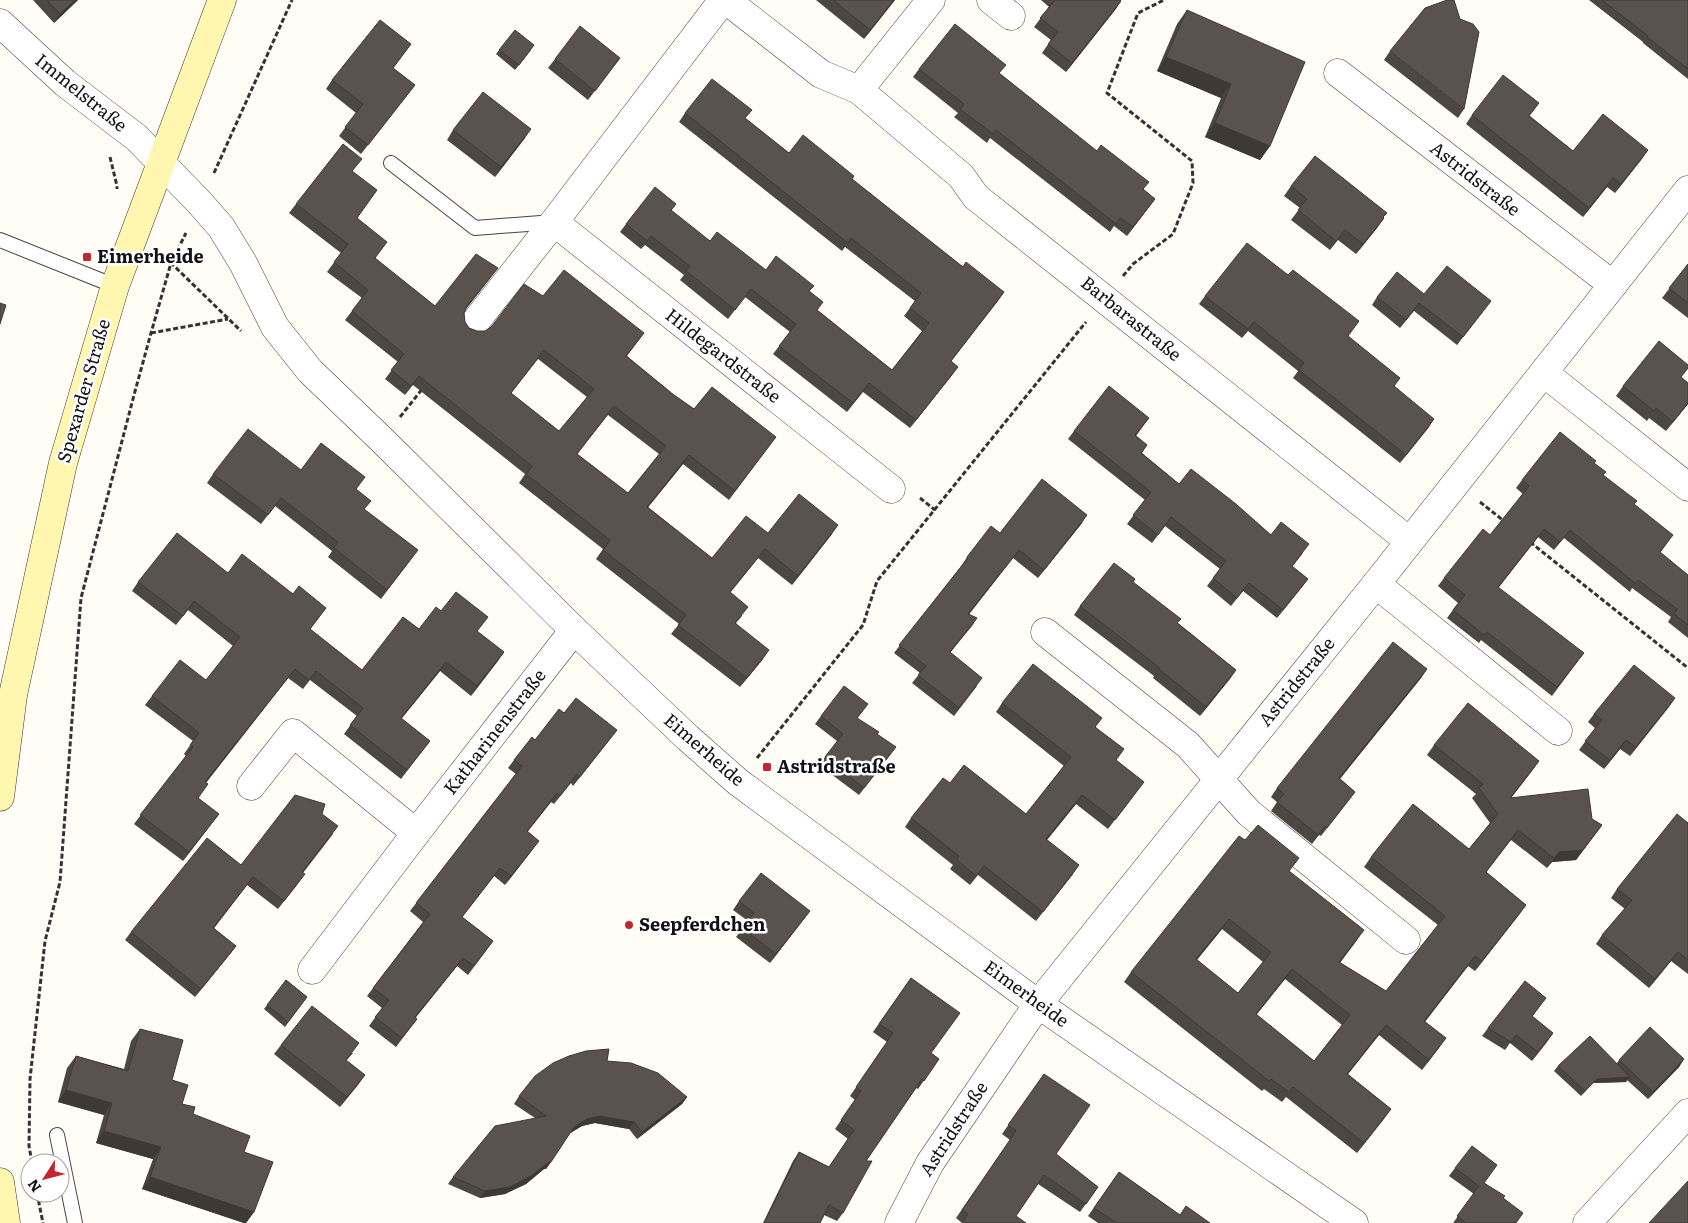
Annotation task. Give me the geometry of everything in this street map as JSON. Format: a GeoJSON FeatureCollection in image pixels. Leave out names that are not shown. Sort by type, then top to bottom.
{"type":"FeatureCollection","features":[{"type":"Feature","properties":{"kind":"main road","name":"Spexarder Straße"},"geometry":{"type":"LineString","coordinates":[[0,797],[13,695],[63,463],[115,286],[222,0]]}},
{"type":"Feature","properties":{"kind":"main road"},"geometry":{"type":"LineString","coordinates":[[0,1182],[6,1223]]}},
{"type":"Feature","properties":{"kind":"street","name":"Barbarastraße"},"geometry":{"type":"LineString","coordinates":[[725,0],[820,74],[859,90],[961,176],[976,197],[1409,541]]}},
{"type":"Feature","properties":{"kind":"street"},"geometry":{"type":"LineString","coordinates":[[473,325],[725,0]]}},
{"type":"Feature","properties":{"kind":"street"},"geometry":{"type":"LineString","coordinates":[[859,90],[932,0]]}},
{"type":"Feature","properties":{"kind":"street","name":"Immelstraße"},"geometry":{"type":"LineString","coordinates":[[0,23],[65,83],[137,138],[160,163]]}},
{"type":"Feature","properties":{"kind":"street","name":"Astridstraße"},"geometry":{"type":"LineString","coordinates":[[1338,73],[1613,285]]}},
{"type":"Feature","properties":{"kind":"street","name":"Eimerheide"},"geometry":{"type":"LineString","coordinates":[[160,163],[221,227],[275,327],[310,371],[574,630],[688,738],[738,782],[1038,1004],[1354,1223]]}},
{"type":"Feature","properties":{"kind":"street","name":"Astridstraße"},"geometry":{"type":"LineString","coordinates":[[899,1223],[930,1163],[1038,1004],[1376,584],[1688,190]]}},
{"type":"Feature","properties":{"kind":"street","name":"Hildegardstraße"},"geometry":{"type":"LineString","coordinates":[[554,222],[891,489]]}},
{"type":"Feature","properties":{"kind":"street"},"geometry":{"type":"LineString","coordinates":[[1544,373],[1688,487]]}},
{"type":"Feature","properties":{"kind":"street"},"geometry":{"type":"LineString","coordinates":[[1376,584],[1558,731]]}},
{"type":"Feature","properties":{"kind":"street","name":"Katharinenstraße"},"geometry":{"type":"LineString","coordinates":[[312,970],[574,630]]}},
{"type":"Feature","properties":{"kind":"street"},"geometry":{"type":"LineString","coordinates":[[1045,632],[1188,745],[1249,812],[1406,940]]}},
{"type":"Feature","properties":{"kind":"street"},"geometry":{"type":"LineString","coordinates":[[251,786],[293,733],[416,833]]}},
{"type":"Feature","properties":{"kind":"street"},"geometry":{"type":"LineString","coordinates":[[1586,1223],[1688,1113]]}},
{"type":"Feature","properties":{"kind":"lane"},"geometry":{"type":"LineString","coordinates":[[391,162],[475,228],[554,222]]}},
{"type":"Feature","properties":{"kind":"lane"},"geometry":{"type":"LineString","coordinates":[[0,240],[115,286]]}},
{"type":"Feature","properties":{"kind":"lane"},"geometry":{"type":"LineString","coordinates":[[57,1135],[75,1223]]}},
{"type":"Feature","properties":{"kind":"path"},"geometry":{"type":"LineString","coordinates":[[30,1153],[30,1079],[45,940],[60,882],[81,598],[171,263],[292,0]]}},
{"type":"Feature","properties":{"kind":"path"},"geometry":{"type":"LineString","coordinates":[[738,782],[863,625],[877,582],[1133,264],[1173,234],[1193,183],[1192,162],[1107,93],[1138,13],[1164,0]]}},
{"type":"Feature","properties":{"kind":"path"},"geometry":{"type":"LineString","coordinates":[[109,155],[117,186],[115,196]]}},
{"type":"Feature","properties":{"kind":"path"},"geometry":{"type":"LineString","coordinates":[[151,333],[228,319]]}},
{"type":"Feature","properties":{"kind":"path"},"geometry":{"type":"LineString","coordinates":[[382,440],[427,383]]}},
{"type":"Feature","properties":{"kind":"path"},"geometry":{"type":"LineString","coordinates":[[1456,483],[1510,526]]}},
{"type":"Feature","properties":{"kind":"path"},"geometry":{"type":"LineString","coordinates":[[1525,538],[1688,668]]}},
{"type":"Feature","properties":{"kind":"path"},"geometry":{"type":"LineString","coordinates":[[39,1203],[43,1223]]}},
{"type":"Feature","properties":{"kind":"building"},"geometry":{"type":"Polygon","coordinates":[[[47,0],[75,0],[60,14],[47,0]]]}},
{"type":"Feature","properties":{"kind":"building"},"geometry":{"type":"Polygon","coordinates":[[[833,0],[894,0],[870,30],[833,0]]]}},
{"type":"Feature","properties":{"kind":"building"},"geometry":{"type":"Polygon","coordinates":[[[1055,0],[1121,1],[1072,63],[1048,44],[1058,32],[1040,18],[1055,0]]]}},
{"type":"Feature","properties":{"kind":"building"},"geometry":{"type":"Polygon","coordinates":[[[1447,0],[1454,0],[1460,19],[1473,24],[1479,32],[1464,109],[1390,51],[1425,8],[1447,0]]]}},
{"type":"Feature","properties":{"kind":"building"},"geometry":{"type":"Polygon","coordinates":[[[1602,0],[1688,0],[1688,69],[1648,36],[1602,0]]]}},
{"type":"Feature","properties":{"kind":"building"},"geometry":{"type":"Polygon","coordinates":[[[1187,10],[1305,62],[1270,146],[1215,123],[1231,84],[1166,57],[1187,10]]]}},
{"type":"Feature","properties":{"kind":"building"},"geometry":{"type":"Polygon","coordinates":[[[380,20],[411,44],[393,68],[415,85],[368,145],[345,127],[363,104],[332,80],[380,20]]]}},
{"type":"Feature","properties":{"kind":"building"},"geometry":{"type":"Polygon","coordinates":[[[955,24],[1006,65],[999,73],[1097,151],[1101,145],[1149,182],[1143,189],[1155,199],[1133,227],[1120,218],[1116,224],[996,130],[993,134],[960,109],[964,104],[919,69],[955,24]]]}},
{"type":"Feature","properties":{"kind":"building"},"geometry":{"type":"Polygon","coordinates":[[[580,26],[620,58],[595,91],[555,59],[580,26]]]}},
{"type":"Feature","properties":{"kind":"building"},"geometry":{"type":"Polygon","coordinates":[[[515,30],[534,45],[519,65],[499,50],[515,30]]]}},
{"type":"Feature","properties":{"kind":"building"},"geometry":{"type":"Polygon","coordinates":[[[1503,75],[1539,103],[1529,116],[1573,151],[1603,114],[1648,150],[1621,184],[1613,178],[1589,208],[1472,115],[1503,75]]]}},
{"type":"Feature","properties":{"kind":"building"},"geometry":{"type":"Polygon","coordinates":[[[712,79],[752,110],[745,118],[789,153],[803,135],[854,176],[852,179],[963,267],[966,262],[1004,292],[951,361],[958,367],[916,420],[869,383],[853,403],[779,346],[796,324],[751,289],[735,310],[686,271],[690,266],[651,236],[647,241],[626,224],[655,187],[676,204],[671,210],[710,241],[717,232],[766,270],[776,256],[814,286],[809,291],[823,302],[817,310],[892,370],[929,323],[910,308],[921,293],[851,238],[848,243],[685,113],[712,79]]]}},
{"type":"Feature","properties":{"kind":"building"},"geometry":{"type":"Polygon","coordinates":[[[483,92],[531,129],[501,167],[453,130],[483,92]]]}},
{"type":"Feature","properties":{"kind":"building"},"geometry":{"type":"Polygon","coordinates":[[[343,144],[362,159],[352,171],[377,190],[357,218],[387,242],[375,258],[435,306],[476,254],[498,268],[467,306],[464,313],[465,322],[469,328],[477,331],[485,331],[492,326],[524,284],[543,296],[564,270],[644,333],[626,356],[674,395],[694,409],[712,387],[776,437],[735,491],[689,455],[647,507],[712,558],[746,516],[768,533],[799,494],[838,525],[798,576],[765,549],[730,592],[748,607],[735,623],[769,650],[747,678],[678,625],[686,615],[603,550],[610,540],[526,474],[532,466],[419,376],[411,386],[391,370],[404,354],[352,311],[368,290],[334,262],[348,244],[296,204],[343,144]],[[544,350],[511,393],[559,431],[594,389],[544,350]],[[614,406],[577,454],[628,493],[666,446],[614,406]]]}},
{"type":"Feature","properties":{"kind":"building"},"geometry":{"type":"Polygon","coordinates":[[[1315,156],[1387,213],[1363,244],[1345,230],[1336,241],[1298,210],[1307,199],[1291,186],[1315,156]]]}},
{"type":"Feature","properties":{"kind":"building"},"geometry":{"type":"Polygon","coordinates":[[[1247,243],[1288,275],[1293,270],[1359,321],[1348,336],[1400,378],[1394,386],[1434,419],[1406,455],[1299,370],[1304,363],[1254,322],[1248,329],[1205,296],[1247,243]]]}},
{"type":"Feature","properties":{"kind":"building"},"geometry":{"type":"Polygon","coordinates":[[[1688,264],[1688,303],[1669,288],[1688,264]]]}},
{"type":"Feature","properties":{"kind":"building"},"geometry":{"type":"Polygon","coordinates":[[[1447,266],[1491,301],[1463,337],[1419,303],[1406,320],[1377,297],[1397,272],[1424,294],[1447,266]]]}},
{"type":"Feature","properties":{"kind":"building"},"geometry":{"type":"Polygon","coordinates":[[[0,303],[6,305],[0,324],[0,303]]]}},
{"type":"Feature","properties":{"kind":"building"},"geometry":{"type":"Polygon","coordinates":[[[1659,341],[1688,365],[1688,368],[1681,377],[1688,383],[1688,403],[1673,422],[1656,408],[1654,411],[1623,386],[1659,341]]]}},
{"type":"Feature","properties":{"kind":"building"},"geometry":{"type":"Polygon","coordinates":[[[1109,386],[1149,418],[1135,435],[1147,445],[1141,453],[1179,484],[1191,469],[1236,504],[1271,535],[1281,522],[1309,544],[1292,566],[1308,579],[1283,610],[1249,583],[1237,598],[1213,578],[1226,561],[1171,517],[1158,535],[1133,515],[1151,492],[1074,431],[1109,386]]]}},
{"type":"Feature","properties":{"kind":"building"},"geometry":{"type":"Polygon","coordinates":[[[248,429],[301,470],[321,443],[365,477],[356,489],[371,501],[364,509],[418,550],[387,590],[334,548],[338,542],[281,498],[268,515],[213,474],[248,429]]]}},
{"type":"Feature","properties":{"kind":"building"},"geometry":{"type":"Polygon","coordinates":[[[1560,432],[1596,461],[1594,463],[1606,472],[1603,475],[1637,501],[1634,504],[1673,535],[1660,552],[1688,575],[1688,625],[1674,614],[1677,609],[1638,580],[1635,583],[1570,530],[1560,542],[1544,529],[1498,587],[1584,653],[1557,687],[1487,632],[1484,635],[1453,610],[1465,595],[1444,578],[1483,529],[1490,535],[1529,486],[1522,480],[1560,432]]]}},
{"type":"Feature","properties":{"kind":"building"},"geometry":{"type":"Polygon","coordinates":[[[1042,479],[1087,515],[1044,570],[1019,550],[968,614],[977,618],[950,652],[982,678],[959,708],[918,675],[926,666],[899,645],[991,526],[1000,533],[1042,479]]]}},
{"type":"Feature","properties":{"kind":"building"},"geometry":{"type":"Polygon","coordinates":[[[177,533],[228,573],[242,554],[293,594],[299,586],[326,608],[310,629],[362,670],[403,617],[419,629],[436,607],[441,611],[456,592],[488,617],[477,631],[504,652],[477,686],[446,662],[401,718],[430,741],[407,770],[350,725],[363,708],[316,671],[309,680],[295,669],[205,782],[208,784],[198,798],[219,814],[189,852],[140,815],[193,747],[190,745],[199,733],[152,696],[180,660],[206,680],[240,637],[194,601],[183,616],[138,582],[177,533]]]}},
{"type":"Feature","properties":{"kind":"building"},"geometry":{"type":"Polygon","coordinates":[[[1114,563],[1135,579],[1133,582],[1181,619],[1177,623],[1236,670],[1206,707],[1160,668],[1080,606],[1114,563]]]}},
{"type":"Feature","properties":{"kind":"building"},"geometry":{"type":"Polygon","coordinates":[[[1393,642],[1427,669],[1339,778],[1355,792],[1327,828],[1325,826],[1318,835],[1277,802],[1284,794],[1277,788],[1393,642]]]}},
{"type":"Feature","properties":{"kind":"building"},"geometry":{"type":"Polygon","coordinates":[[[1033,664],[1102,718],[1095,727],[1124,749],[1116,760],[1144,782],[1115,820],[1082,795],[1046,839],[1079,865],[1043,912],[984,866],[976,876],[957,860],[959,856],[911,818],[943,778],[950,783],[964,765],[1026,814],[1071,757],[1002,703],[1033,664]]]}},
{"type":"Feature","properties":{"kind":"building"},"geometry":{"type":"Polygon","coordinates":[[[1634,665],[1675,698],[1636,747],[1626,740],[1610,760],[1585,741],[1602,720],[1594,714],[1634,665]]]}},
{"type":"Feature","properties":{"kind":"building"},"geometry":{"type":"Polygon","coordinates":[[[844,686],[868,704],[857,718],[879,732],[877,734],[896,747],[864,788],[825,757],[843,734],[821,716],[844,686]]]}},
{"type":"Feature","properties":{"kind":"building"},"geometry":{"type":"Polygon","coordinates":[[[576,698],[617,730],[579,778],[577,774],[560,796],[557,793],[527,831],[539,841],[511,876],[500,868],[462,917],[493,941],[474,966],[463,958],[415,1017],[417,1019],[402,1038],[375,1017],[389,1000],[373,988],[430,914],[416,903],[522,766],[514,760],[532,737],[535,740],[559,709],[564,713],[576,698]]]}},
{"type":"Feature","properties":{"kind":"building"},"geometry":{"type":"Polygon","coordinates":[[[1468,703],[1539,761],[1510,798],[1588,789],[1592,819],[1602,825],[1583,850],[1559,852],[1554,858],[1518,830],[1486,872],[1526,905],[1482,961],[1475,956],[1424,1021],[1446,1038],[1429,1060],[1386,1025],[1347,1074],[1391,1109],[1364,1143],[1293,1087],[1289,1092],[1271,1079],[1269,1081],[1131,972],[1239,836],[1245,840],[1258,825],[1299,858],[1289,871],[1364,930],[1339,962],[1386,991],[1445,916],[1371,857],[1413,804],[1469,849],[1498,814],[1479,788],[1483,784],[1434,745],[1468,703]],[[1229,919],[1196,959],[1238,993],[1271,952],[1229,919]],[[1292,969],[1256,1014],[1314,1061],[1350,1015],[1292,969]]]}},
{"type":"Feature","properties":{"kind":"building"},"geometry":{"type":"Polygon","coordinates":[[[295,795],[325,804],[322,814],[338,826],[302,872],[305,874],[284,901],[253,877],[213,928],[236,946],[201,989],[131,932],[207,838],[241,865],[295,795]]]}},
{"type":"Feature","properties":{"kind":"building"},"geometry":{"type":"Polygon","coordinates":[[[1677,814],[1688,823],[1688,960],[1678,952],[1655,979],[1602,935],[1632,900],[1617,889],[1677,814]]]}},
{"type":"Feature","properties":{"kind":"building"},"geometry":{"type":"Polygon","coordinates":[[[761,873],[810,911],[776,954],[742,928],[754,913],[739,901],[761,873]]]}},
{"type":"Feature","properties":{"kind":"building"},"geometry":{"type":"Polygon","coordinates":[[[911,978],[960,1013],[931,1053],[939,1059],[924,1081],[922,1079],[866,1161],[872,1161],[843,1213],[829,1205],[820,1223],[764,1223],[799,1152],[829,1167],[854,1130],[841,1120],[861,1091],[856,1087],[893,1033],[879,1024],[911,978]]]}},
{"type":"Feature","properties":{"kind":"building"},"geometry":{"type":"Polygon","coordinates":[[[286,980],[307,997],[288,1022],[267,1005],[286,980]]]}},
{"type":"Feature","properties":{"kind":"building"},"geometry":{"type":"Polygon","coordinates":[[[1525,981],[1546,998],[1532,1016],[1553,1033],[1538,1052],[1516,1035],[1511,1042],[1488,1028],[1525,981]]]}},
{"type":"Feature","properties":{"kind":"building"},"geometry":{"type":"Polygon","coordinates":[[[312,1006],[359,1043],[346,1060],[365,1075],[347,1097],[281,1045],[312,1006]]]}},
{"type":"Feature","properties":{"kind":"building"},"geometry":{"type":"Polygon","coordinates":[[[1650,1027],[1684,1059],[1653,1092],[1619,1060],[1650,1027]]]}},
{"type":"Feature","properties":{"kind":"building"},"geometry":{"type":"Polygon","coordinates":[[[140,1029],[183,1040],[172,1080],[188,1085],[182,1104],[195,1107],[193,1114],[250,1136],[244,1152],[273,1162],[254,1212],[150,1177],[161,1147],[104,1131],[112,1103],[66,1090],[76,1056],[128,1071],[140,1029]]]}},
{"type":"Feature","properties":{"kind":"building"},"geometry":{"type":"Polygon","coordinates":[[[1590,1036],[1630,1077],[1597,1079],[1585,1091],[1558,1066],[1590,1036]]]}},
{"type":"Feature","properties":{"kind":"building"},"geometry":{"type":"Polygon","coordinates":[[[609,1049],[607,1061],[631,1063],[658,1073],[687,1097],[642,1132],[634,1122],[600,1116],[587,1119],[574,1127],[551,1162],[531,1176],[510,1187],[485,1191],[453,1177],[495,1126],[546,1116],[519,1096],[535,1076],[553,1063],[569,1056],[586,1051],[609,1049]]]}},
{"type":"Feature","properties":{"kind":"building"},"geometry":{"type":"Polygon","coordinates":[[[1044,1074],[1090,1105],[1056,1154],[1098,1187],[1086,1204],[1044,1175],[1016,1216],[1026,1223],[962,1223],[968,1214],[962,1210],[1016,1131],[1008,1125],[1044,1074]]]}},
{"type":"Feature","properties":{"kind":"building"},"geometry":{"type":"Polygon","coordinates":[[[1472,1146],[1497,1165],[1484,1183],[1505,1196],[1503,1198],[1523,1213],[1516,1223],[1466,1223],[1457,1216],[1479,1186],[1455,1168],[1472,1146]]]}},
{"type":"Feature","properties":{"kind":"building"},"geometry":{"type":"Polygon","coordinates":[[[1119,1172],[1180,1215],[1186,1206],[1210,1223],[1117,1223],[1094,1208],[1119,1172]]]}},
{"type":"Feature","properties":{"kind":"building"},"geometry":{"type":"Polygon","coordinates":[[[1688,1181],[1688,1223],[1649,1223],[1688,1181]]]}},
{"type":"Feature","properties":{"kind":"place","name":"Eimerheide"},"geometry":{"type":"Point","coordinates":[87,257]}},
{"type":"Feature","properties":{"kind":"place","name":"Astridstraße"},"geometry":{"type":"Point","coordinates":[767,767]}},
{"type":"Feature","properties":{"kind":"place","name":"Seepferdchen"},"geometry":{"type":"Point","coordinates":[629,925]}}]}
